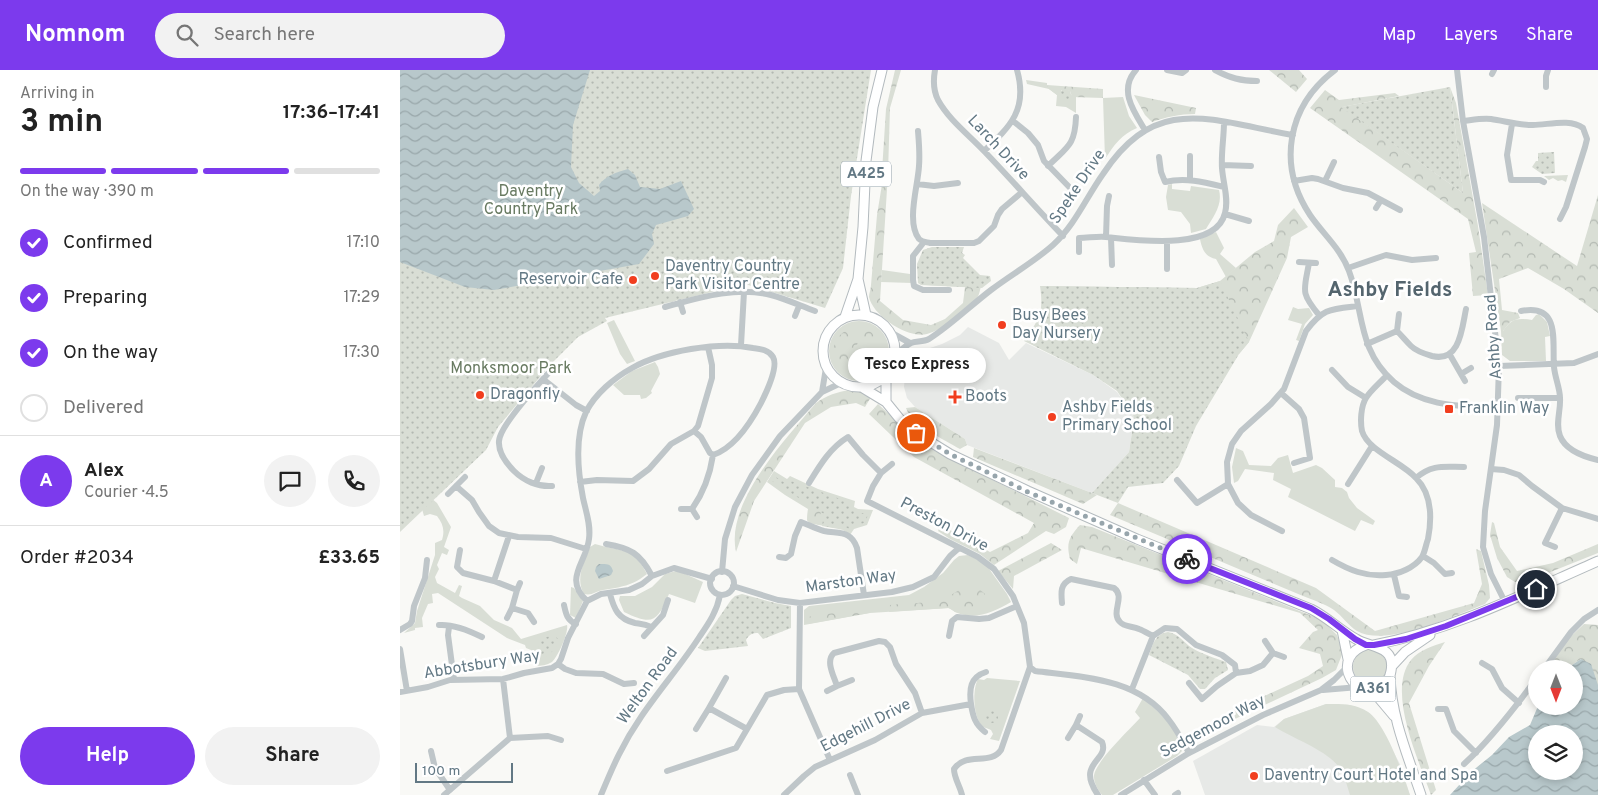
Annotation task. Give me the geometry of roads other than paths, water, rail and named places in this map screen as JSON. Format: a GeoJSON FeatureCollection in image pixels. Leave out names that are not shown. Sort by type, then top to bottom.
{"type":"FeatureCollection","features":[{"type":"Feature","properties":{"kind":"main road","name":"A425"},"geometry":{"type":"LineString","coordinates":[[845,317],[858,280],[866,161],[873,107],[882,70]]}},
{"type":"Feature","properties":{"kind":"main road","name":"A425"},"geometry":{"type":"LineString","coordinates":[[858,280],[866,315]]}},
{"type":"Feature","properties":{"kind":"main road"},"geometry":{"type":"LineString","coordinates":[[866,315],[882,323],[890,332],[895,344],[892,367],[876,384],[863,388],[853,387],[841,383],[831,376],[826,368],[822,354],[824,339],[831,327],[845,317],[866,315]]}},
{"type":"Feature","properties":{"kind":"main road"},"geometry":{"type":"LineString","coordinates":[[886,375],[886,402]]}},
{"type":"Feature","properties":{"kind":"main road"},"geometry":{"type":"LineString","coordinates":[[863,388],[886,402],[899,418],[916,433],[950,454],[1028,492],[1137,539],[1311,608],[1342,630],[1370,645]]}},
{"type":"Feature","properties":{"kind":"main road","name":"A361"},"geometry":{"type":"LineString","coordinates":[[1394,716],[1378,697],[1353,682],[1349,675],[1348,663],[1352,652],[1358,647],[1406,639],[1446,626],[1598,561]]}},
{"type":"Feature","properties":{"kind":"main road","name":"A361"},"geometry":{"type":"LineString","coordinates":[[1363,688],[1379,687],[1385,683],[1391,670],[1411,647],[1446,626]]}},
{"type":"Feature","properties":{"kind":"main road"},"geometry":{"type":"LineString","coordinates":[[1342,630],[1348,663]]}},
{"type":"Feature","properties":{"kind":"main road","name":"A361"},"geometry":{"type":"LineString","coordinates":[[1370,645],[1387,652],[1390,659],[1390,690],[1394,716],[1421,795]]}},
{"type":"Feature","properties":{"kind":"street","name":"Larch Drive"},"geometry":{"type":"LineString","coordinates":[[935,70],[933,85],[938,99],[952,120],[984,151],[1063,236]]}},
{"type":"Feature","properties":{"kind":"street"},"geometry":{"type":"LineString","coordinates":[[984,151],[1013,121],[1020,104],[1021,85],[1017,70]]}},
{"type":"Feature","properties":{"kind":"street"},"geometry":{"type":"LineString","coordinates":[[1136,70],[1128,81],[1128,96],[1132,108],[1145,130]]}},
{"type":"Feature","properties":{"kind":"street"},"geometry":{"type":"LineString","coordinates":[[1167,70],[1182,73],[1186,70]]}},
{"type":"Feature","properties":{"kind":"street"},"geometry":{"type":"LineString","coordinates":[[1215,70],[1241,81],[1257,81]]}},
{"type":"Feature","properties":{"kind":"street","name":"Ashby Road"},"geometry":{"type":"LineString","coordinates":[[1457,70],[1463,121],[1484,237],[1494,309],[1499,366],[1498,408],[1485,511],[1484,547],[1491,574],[1505,602]]}},
{"type":"Feature","properties":{"kind":"street"},"geometry":{"type":"LineString","coordinates":[[1546,87],[1548,70]]}},
{"type":"Feature","properties":{"kind":"street"},"geometry":{"type":"LineString","coordinates":[[1332,71],[1306,99],[1293,134],[1291,164],[1300,199],[1336,247],[1348,268],[1354,285],[1367,344],[1377,363],[1387,376],[1409,393],[1439,404],[1498,408]]}},
{"type":"Feature","properties":{"kind":"street"},"geometry":{"type":"LineString","coordinates":[[1048,166],[1071,144],[1075,133],[1076,117]]}},
{"type":"Feature","properties":{"kind":"street","name":"Speke Drive"},"geometry":{"type":"LineString","coordinates":[[895,354],[910,343],[926,341],[997,285],[1038,258],[1063,236],[1076,219],[1104,172],[1121,150],[1145,130],[1160,124],[1188,118],[1205,118],[1293,134]]}},
{"type":"Feature","properties":{"kind":"street"},"geometry":{"type":"LineString","coordinates":[[1463,121],[1488,119],[1512,124],[1580,125],[1587,139],[1566,207],[1560,219]]}},
{"type":"Feature","properties":{"kind":"street"},"geometry":{"type":"LineString","coordinates":[[1013,121],[1034,139],[1044,161],[1076,194]]}},
{"type":"Feature","properties":{"kind":"street"},"geometry":{"type":"LineString","coordinates":[[1079,252],[1080,238],[1108,237],[1167,241],[1194,238],[1211,232],[1222,222],[1227,201],[1222,165],[1224,122]]}},
{"type":"Feature","properties":{"kind":"street"},"geometry":{"type":"LineString","coordinates":[[1512,124],[1507,155],[1511,180],[1540,180],[1544,182]]}},
{"type":"Feature","properties":{"kind":"street"},"geometry":{"type":"LineString","coordinates":[[918,132],[920,149],[913,213],[919,238],[924,242],[974,243],[987,234],[994,226],[1002,209],[1021,193]]}},
{"type":"Feature","properties":{"kind":"street"},"geometry":{"type":"LineString","coordinates":[[1190,156],[1190,179]]}},
{"type":"Feature","properties":{"kind":"street"},"geometry":{"type":"LineString","coordinates":[[1159,157],[1161,172],[1165,182],[1190,179],[1224,187]]}},
{"type":"Feature","properties":{"kind":"street"},"geometry":{"type":"LineString","coordinates":[[1325,181],[1334,162]]}},
{"type":"Feature","properties":{"kind":"street"},"geometry":{"type":"LineString","coordinates":[[1222,165],[1251,166]]}},
{"type":"Feature","properties":{"kind":"street"},"geometry":{"type":"LineString","coordinates":[[1294,181],[1312,178],[1325,181],[1368,194],[1400,210]]}},
{"type":"Feature","properties":{"kind":"street"},"geometry":{"type":"LineString","coordinates":[[917,184],[934,186],[958,183]]}},
{"type":"Feature","properties":{"kind":"street"},"geometry":{"type":"LineString","coordinates":[[1109,196],[1107,206],[1108,237],[1112,265]]}},
{"type":"Feature","properties":{"kind":"street"},"geometry":{"type":"LineString","coordinates":[[1376,208],[1381,200]]}},
{"type":"Feature","properties":{"kind":"street"},"geometry":{"type":"LineString","coordinates":[[1225,214],[1249,221]]}},
{"type":"Feature","properties":{"kind":"street"},"geometry":{"type":"LineString","coordinates":[[1167,241],[1167,269]]}},
{"type":"Feature","properties":{"kind":"street"},"geometry":{"type":"LineString","coordinates":[[924,242],[913,256],[914,286],[923,290],[949,290]]}},
{"type":"Feature","properties":{"kind":"street"},"geometry":{"type":"LineString","coordinates":[[1348,268],[1386,255],[1412,260],[1436,258]]}},
{"type":"Feature","properties":{"kind":"street"},"geometry":{"type":"LineString","coordinates":[[1299,262],[1312,263],[1304,291],[1305,296],[1319,315]]}},
{"type":"Feature","properties":{"kind":"street"},"geometry":{"type":"LineString","coordinates":[[665,307],[730,292],[744,292],[770,295],[815,311]]}},
{"type":"Feature","properties":{"kind":"street"},"geometry":{"type":"LineString","coordinates":[[741,345],[744,292]]}},
{"type":"Feature","properties":{"kind":"street"},"geometry":{"type":"LineString","coordinates":[[680,302],[683,312]]}},
{"type":"Feature","properties":{"kind":"street"},"geometry":{"type":"LineString","coordinates":[[795,316],[800,306]]}},
{"type":"Feature","properties":{"kind":"street"},"geometry":{"type":"LineString","coordinates":[[1282,531],[1248,513],[1238,503],[1228,484],[1227,462],[1232,444],[1241,431],[1281,394],[1306,332],[1319,315],[1333,309],[1358,306]]}},
{"type":"Feature","properties":{"kind":"street"},"geometry":{"type":"LineString","coordinates":[[1397,332],[1411,346],[1418,350],[1437,357],[1444,357],[1455,350],[1466,309]]}},
{"type":"Feature","properties":{"kind":"street"},"geometry":{"type":"LineString","coordinates":[[1521,310],[1538,310],[1546,314],[1550,320],[1553,337],[1555,377],[1560,398],[1558,428],[1560,438],[1569,447],[1583,456],[1598,460]]}},
{"type":"Feature","properties":{"kind":"street"},"geometry":{"type":"LineString","coordinates":[[1397,332],[1399,314]]}},
{"type":"Feature","properties":{"kind":"street"},"geometry":{"type":"LineString","coordinates":[[890,332],[910,343]]}},
{"type":"Feature","properties":{"kind":"street"},"geometry":{"type":"LineString","coordinates":[[1367,344],[1397,332]]}},
{"type":"Feature","properties":{"kind":"street"},"geometry":{"type":"LineString","coordinates":[[712,579],[674,568],[652,576],[642,584],[629,590],[601,594],[587,601],[578,590],[576,583],[576,575],[589,542],[590,529],[580,482],[578,448],[582,421],[600,393],[609,384],[633,367],[664,355],[708,346],[741,345],[766,350],[772,354],[775,363],[774,372],[765,396],[757,410],[736,439],[721,452],[713,455]]}},
{"type":"Feature","properties":{"kind":"street"},"geometry":{"type":"LineString","coordinates":[[580,482],[597,480],[633,482],[649,469],[671,444],[694,431],[698,426],[712,378],[712,365],[708,346]]}},
{"type":"Feature","properties":{"kind":"street"},"geometry":{"type":"LineString","coordinates":[[1450,354],[1465,381]]}},
{"type":"Feature","properties":{"kind":"street"},"geometry":{"type":"LineString","coordinates":[[1499,366],[1574,363],[1598,354]]}},
{"type":"Feature","properties":{"kind":"street"},"geometry":{"type":"LineString","coordinates":[[552,486],[543,486],[526,481],[506,462],[501,454],[499,441],[501,431],[554,367]]}},
{"type":"Feature","properties":{"kind":"street"},"geometry":{"type":"LineString","coordinates":[[822,392],[826,368]]}},
{"type":"Feature","properties":{"kind":"street"},"geometry":{"type":"LineString","coordinates":[[1461,374],[1471,368]]}},
{"type":"Feature","properties":{"kind":"street"},"geometry":{"type":"LineString","coordinates":[[1332,370],[1348,387],[1366,398]]}},
{"type":"Feature","properties":{"kind":"street"},"geometry":{"type":"LineString","coordinates":[[1332,560],[1350,570],[1378,576],[1394,575],[1407,570],[1416,564],[1422,556],[1429,530],[1430,509],[1428,499],[1416,478],[1398,463],[1372,446],[1364,436],[1362,429],[1361,419],[1366,398],[1387,376]]}},
{"type":"Feature","properties":{"kind":"street"},"geometry":{"type":"LineString","coordinates":[[543,379],[576,405],[587,411]]}},
{"type":"Feature","properties":{"kind":"street"},"geometry":{"type":"LineString","coordinates":[[722,572],[725,539],[734,507],[752,475],[780,436],[822,392],[841,383]]}},
{"type":"Feature","properties":{"kind":"street"},"geometry":{"type":"LineString","coordinates":[[1281,394],[1299,409],[1306,429],[1310,458],[1294,463]]}},
{"type":"Feature","properties":{"kind":"street"},"geometry":{"type":"LineString","coordinates":[[1518,398],[1560,398]]}},
{"type":"Feature","properties":{"kind":"street"},"geometry":{"type":"LineString","coordinates":[[694,431],[701,437],[713,455]]}},
{"type":"Feature","properties":{"kind":"street"},"geometry":{"type":"LineString","coordinates":[[809,482],[822,462],[839,443],[848,437],[881,473],[892,464]]}},
{"type":"Feature","properties":{"kind":"street"},"geometry":{"type":"LineString","coordinates":[[1348,484],[1372,446]]}},
{"type":"Feature","properties":{"kind":"street"},"geometry":{"type":"LineString","coordinates":[[692,509],[700,497],[710,472],[713,455]]}},
{"type":"Feature","properties":{"kind":"street"},"geometry":{"type":"LineString","coordinates":[[1416,478],[1428,469],[1435,467],[1464,467]]}},
{"type":"Feature","properties":{"kind":"street"},"geometry":{"type":"LineString","coordinates":[[536,483],[542,468]]}},
{"type":"Feature","properties":{"kind":"street"},"geometry":{"type":"LineString","coordinates":[[1491,469],[1504,470],[1519,475],[1562,508],[1598,520]]}},
{"type":"Feature","properties":{"kind":"street","name":"Preston Drive"},"geometry":{"type":"LineString","coordinates":[[881,473],[872,486],[867,501],[978,557],[994,569],[1007,586],[1024,623],[1030,667],[1001,750],[994,757],[966,760],[956,766],[954,773],[962,795]]}},
{"type":"Feature","properties":{"kind":"street"},"geometry":{"type":"LineString","coordinates":[[448,494],[465,477]]}},
{"type":"Feature","properties":{"kind":"street"},"geometry":{"type":"LineString","coordinates":[[1176,480],[1197,504],[1228,484]]}},
{"type":"Feature","properties":{"kind":"street"},"geometry":{"type":"LineString","coordinates":[[456,486],[472,500],[478,512],[489,526],[499,532],[509,536],[551,538],[586,549]]}},
{"type":"Feature","properties":{"kind":"street"},"geometry":{"type":"LineString","coordinates":[[1555,547],[1545,543],[1562,508]]}},
{"type":"Feature","properties":{"kind":"street"},"geometry":{"type":"LineString","coordinates":[[680,509],[692,509]]}},
{"type":"Feature","properties":{"kind":"street"},"geometry":{"type":"LineString","coordinates":[[692,509],[697,517]]}},
{"type":"Feature","properties":{"kind":"street"},"geometry":{"type":"LineString","coordinates":[[779,557],[786,558],[791,554],[795,536],[801,522],[824,531],[847,534],[858,548],[864,596]]}},
{"type":"Feature","properties":{"kind":"street"},"geometry":{"type":"LineString","coordinates":[[494,581],[509,536]]}},
{"type":"Feature","properties":{"kind":"street"},"geometry":{"type":"LineString","coordinates":[[606,544],[624,547],[631,551],[646,564],[652,576]]}},
{"type":"Feature","properties":{"kind":"street","name":"Marston Way"},"geometry":{"type":"LineString","coordinates":[[734,586],[778,600],[800,603],[892,592],[913,587],[934,577],[950,556],[959,548]]}},
{"type":"Feature","properties":{"kind":"street"},"geometry":{"type":"LineString","coordinates":[[460,550],[456,567],[463,573],[494,581],[518,590]]}},
{"type":"Feature","properties":{"kind":"street"},"geometry":{"type":"LineString","coordinates":[[1422,556],[1434,563],[1445,574],[1452,573]]}},
{"type":"Feature","properties":{"kind":"street"},"geometry":{"type":"LineString","coordinates":[[400,630],[412,621],[417,597],[425,578],[427,560]]}},
{"type":"Feature","properties":{"kind":"street"},"geometry":{"type":"LineString","coordinates":[[722,572],[730,575],[734,586],[728,593],[720,595],[712,589],[712,579],[716,574],[722,572]]}},
{"type":"Feature","properties":{"kind":"street"},"geometry":{"type":"LineString","coordinates":[[1394,575],[1399,596],[1407,597]]}},
{"type":"Feature","properties":{"kind":"street"},"geometry":{"type":"LineString","coordinates":[[1062,603],[1062,585],[1071,579],[1114,588],[1118,591],[1119,596],[1116,610],[1117,618],[1120,622],[1154,636]]}},
{"type":"Feature","properties":{"kind":"street"},"geometry":{"type":"LineString","coordinates":[[507,618],[520,583]]}},
{"type":"Feature","properties":{"kind":"street"},"geometry":{"type":"LineString","coordinates":[[610,594],[613,608],[623,619],[650,627]]}},
{"type":"Feature","properties":{"kind":"street","name":"Welton Road"},"geometry":{"type":"LineString","coordinates":[[601,795],[618,754],[629,735],[713,617],[720,595]]}},
{"type":"Feature","properties":{"kind":"street"},"geometry":{"type":"LineString","coordinates":[[644,636],[650,627],[663,615],[668,600]]}},
{"type":"Feature","properties":{"kind":"street","name":"Abbotsbury Way"},"geometry":{"type":"LineString","coordinates":[[404,691],[454,680],[503,679],[545,670],[558,664],[568,638],[587,601]]}},
{"type":"Feature","properties":{"kind":"street"},"geometry":{"type":"LineString","coordinates":[[800,603],[799,689],[830,760]]}},
{"type":"Feature","properties":{"kind":"street"},"geometry":{"type":"LineString","coordinates":[[564,605],[570,622],[576,624]]}},
{"type":"Feature","properties":{"kind":"street"},"geometry":{"type":"LineString","coordinates":[[949,636],[952,621],[957,617],[978,620],[1017,606]]}},
{"type":"Feature","properties":{"kind":"street"},"geometry":{"type":"LineString","coordinates":[[512,608],[528,613],[534,622]]}},
{"type":"Feature","properties":{"kind":"street"},"geometry":{"type":"LineString","coordinates":[[1551,660],[1571,632],[1584,619],[1598,610]]}},
{"type":"Feature","properties":{"kind":"street"},"geometry":{"type":"LineString","coordinates":[[439,625],[444,624],[449,627],[464,629],[482,637]]}},
{"type":"Feature","properties":{"kind":"street"},"geometry":{"type":"LineString","coordinates":[[449,627],[448,635],[454,680]]}},
{"type":"Feature","properties":{"kind":"street"},"geometry":{"type":"LineString","coordinates":[[1132,689],[1154,636],[1165,628],[1177,629],[1196,645],[1222,655],[1235,665],[1236,673]]}},
{"type":"Feature","properties":{"kind":"street"},"geometry":{"type":"LineString","coordinates":[[837,686],[829,660],[834,653],[879,641],[885,642],[890,646],[896,664],[915,693],[922,713]]}},
{"type":"Feature","properties":{"kind":"street"},"geometry":{"type":"LineString","coordinates":[[1265,641],[1273,653],[1284,657]]}},
{"type":"Feature","properties":{"kind":"street"},"geometry":{"type":"LineString","coordinates":[[400,649],[404,691]]}},
{"type":"Feature","properties":{"kind":"street"},"geometry":{"type":"LineString","coordinates":[[1189,682],[1202,699],[1236,673],[1250,671],[1263,665],[1273,653]]}},
{"type":"Feature","properties":{"kind":"street","name":"Sedgemoor Way"},"geometry":{"type":"LineString","coordinates":[[1120,795],[1189,753],[1263,715],[1321,690],[1334,680],[1348,663]]}},
{"type":"Feature","properties":{"kind":"street"},"geometry":{"type":"LineString","coordinates":[[558,664],[576,673],[602,674],[624,684],[634,683]]}},
{"type":"Feature","properties":{"kind":"street"},"geometry":{"type":"LineString","coordinates":[[1482,664],[1492,668],[1502,688],[1518,703]]}},
{"type":"Feature","properties":{"kind":"street"},"geometry":{"type":"LineString","coordinates":[[1030,667],[1035,671],[1112,682],[1132,689],[1161,710],[1189,753]]}},
{"type":"Feature","properties":{"kind":"street"},"geometry":{"type":"LineString","coordinates":[[985,732],[974,719],[971,704],[971,686],[974,678],[986,672]]}},
{"type":"Feature","properties":{"kind":"street"},"geometry":{"type":"LineString","coordinates":[[696,729],[726,678]]}},
{"type":"Feature","properties":{"kind":"street"},"geometry":{"type":"LineString","coordinates":[[503,679],[510,738]]}},
{"type":"Feature","properties":{"kind":"street"},"geometry":{"type":"LineString","coordinates":[[827,691],[852,680]]}},
{"type":"Feature","properties":{"kind":"street","name":"Sedgemoor Way"},"geometry":{"type":"LineString","coordinates":[[1321,690],[1363,688]]}},
{"type":"Feature","properties":{"kind":"street"},"geometry":{"type":"LineString","coordinates":[[665,772],[736,748],[768,695],[784,690],[799,689]]}},
{"type":"Feature","properties":{"kind":"street"},"geometry":{"type":"LineString","coordinates":[[1464,764],[1476,753],[1528,690]]}},
{"type":"Feature","properties":{"kind":"street","name":"Edgehill Drive"},"geometry":{"type":"LineString","coordinates":[[784,795],[815,767],[875,740],[922,713],[971,704]]}},
{"type":"Feature","properties":{"kind":"street"},"geometry":{"type":"LineString","coordinates":[[710,708],[747,730]]}},
{"type":"Feature","properties":{"kind":"street"},"geometry":{"type":"LineString","coordinates":[[1438,709],[1446,709],[1454,731],[1476,753]]}},
{"type":"Feature","properties":{"kind":"street"},"geometry":{"type":"LineString","coordinates":[[1068,738],[1080,716]]}},
{"type":"Feature","properties":{"kind":"street"},"geometry":{"type":"LineString","coordinates":[[1076,725],[1102,742],[1104,746],[1103,752],[1092,766],[1090,773],[1090,780],[1098,795]]}},
{"type":"Feature","properties":{"kind":"street"},"geometry":{"type":"LineString","coordinates":[[444,795],[510,738],[548,736],[561,740]]}},
{"type":"Feature","properties":{"kind":"street"},"geometry":{"type":"LineString","coordinates":[[431,752],[434,768],[450,790]]}},
{"type":"Feature","properties":{"kind":"street"},"geometry":{"type":"LineString","coordinates":[[850,775],[858,795]]}},
{"type":"Feature","properties":{"kind":"street"},"geometry":{"type":"LineString","coordinates":[[1144,780],[1155,795]]}},
{"type":"Feature","properties":{"kind":"water"},"geometry":{"type":"Polygon","coordinates":[[[400,70],[590,70],[573,125],[571,167],[579,183],[594,196],[600,191],[599,185],[605,179],[628,169],[635,175],[640,187],[660,189],[681,181],[694,209],[688,216],[656,225],[652,234],[654,244],[639,264],[494,290],[465,287],[400,262],[400,70]]]}},
{"type":"Feature","properties":{"kind":"water"},"geometry":{"type":"Polygon","coordinates":[[[599,564],[608,564],[613,571],[611,575],[599,579],[595,571],[599,564]]]}},
{"type":"Feature","properties":{"kind":"water"},"geometry":{"type":"Polygon","coordinates":[[[1583,660],[1591,664],[1598,685],[1598,795],[1450,795],[1471,772],[1492,755],[1509,737],[1528,726],[1528,780],[1583,780],[1583,725],[1530,725],[1534,715],[1583,715],[1583,660]]]}},
{"type":"Feature","properties":{"kind":"place","name":"Daventry Country Park Visitor Centre"},"geometry":{"type":"Point","coordinates":[655,276]}},
{"type":"Feature","properties":{"kind":"place","name":"Reservoir Cafe"},"geometry":{"type":"Point","coordinates":[633,280]}},
{"type":"Feature","properties":{"kind":"place","name":"Busy Bees Day Nursery"},"geometry":{"type":"Point","coordinates":[1002,325]}},
{"type":"Feature","properties":{"kind":"place","name":"Dragonfly"},"geometry":{"type":"Point","coordinates":[480,395]}},
{"type":"Feature","properties":{"kind":"place","name":"Boots"},"geometry":{"type":"Point","coordinates":[955,397]}},
{"type":"Feature","properties":{"kind":"place","name":"Franklin Way"},"geometry":{"type":"Point","coordinates":[1449,409]}},
{"type":"Feature","properties":{"kind":"place","name":"Ashby Fields Primary School"},"geometry":{"type":"Point","coordinates":[1052,417]}},
{"type":"Feature","properties":{"kind":"place","name":"Tesco Express"},"geometry":{"type":"Point","coordinates":[916,433]}},
{"type":"Feature","properties":{"kind":"place","name":"Daventry Court Hotel and Spa"},"geometry":{"type":"Point","coordinates":[1254,776]}},
{"type":"Feature","properties":{"kind":"district","name":"Ashby Fields"},"geometry":{"type":"Point","coordinates":[1390,290]}},
{"type":"Feature","properties":{"kind":"park label","name":"Daventry Country Park"},"geometry":{"type":"Point","coordinates":[531,201]}},
{"type":"Feature","properties":{"kind":"park label","name":"Monksmoor Park"},"geometry":{"type":"Point","coordinates":[511,369]}}]}
